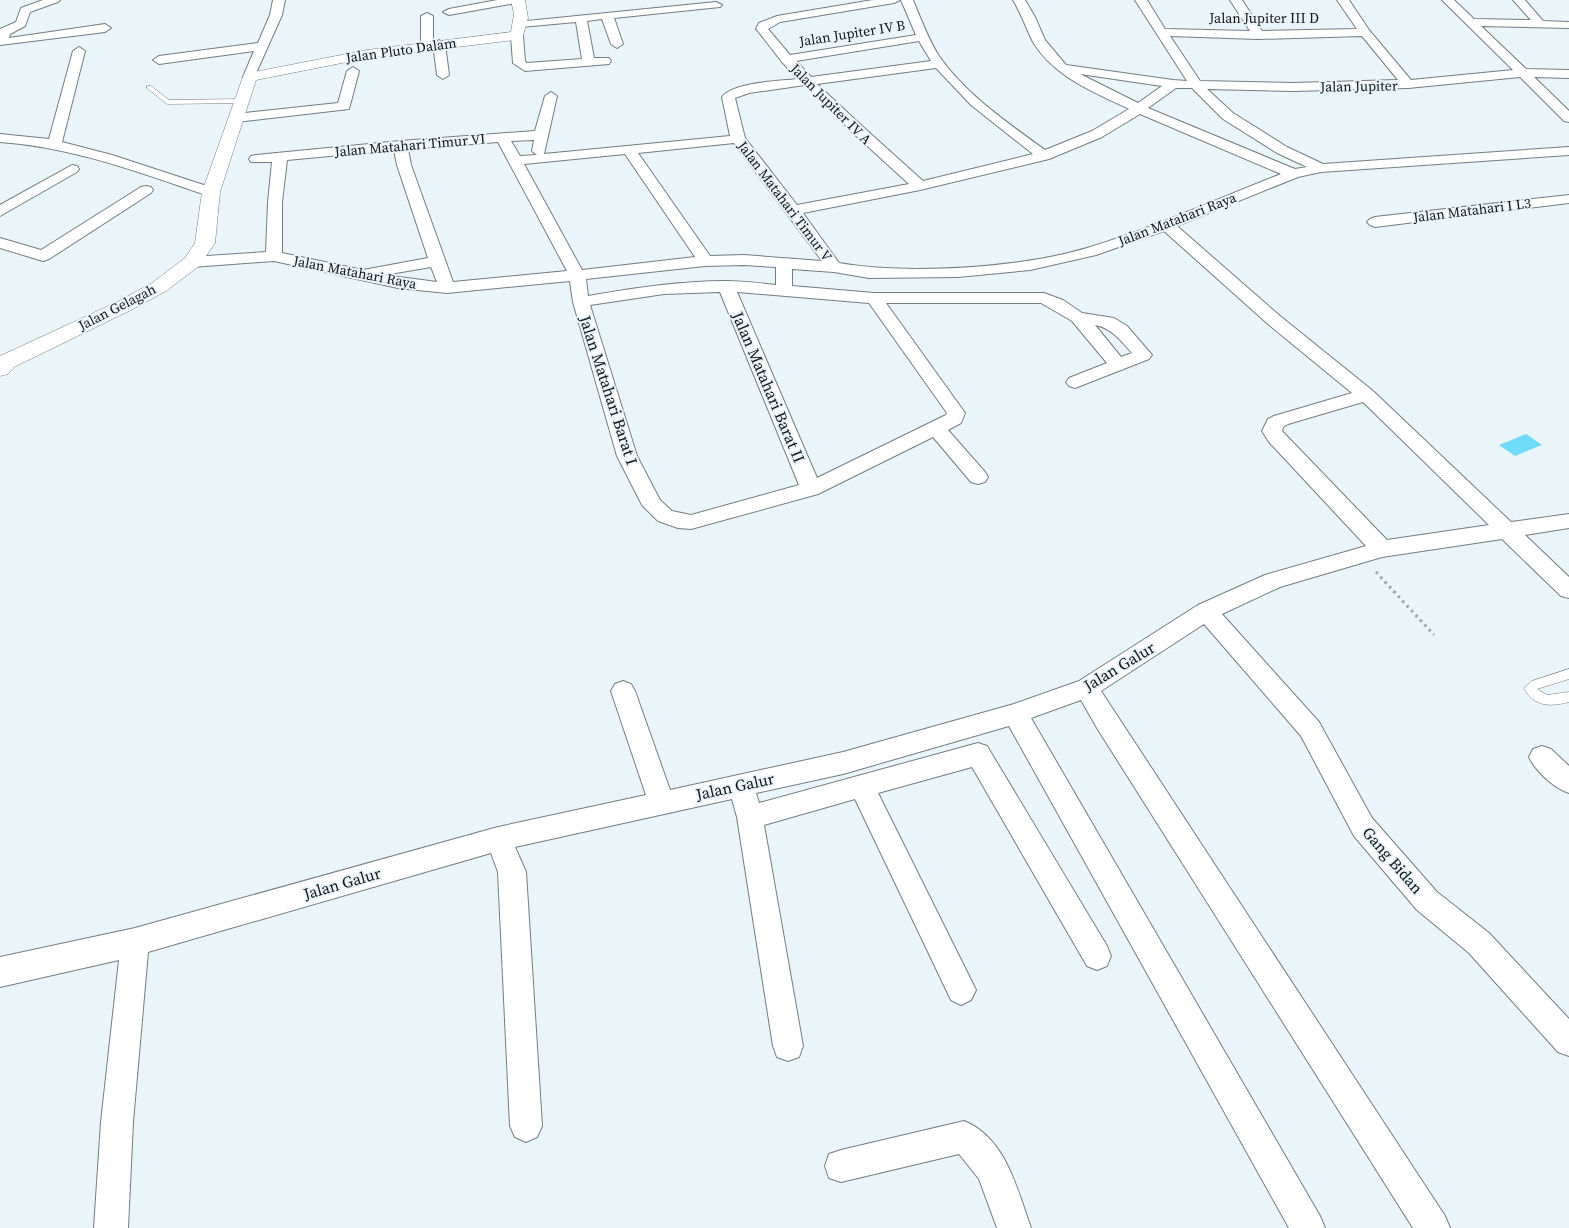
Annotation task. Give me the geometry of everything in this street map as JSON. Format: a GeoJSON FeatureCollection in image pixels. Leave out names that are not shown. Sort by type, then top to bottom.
{"type":"FeatureCollection","features":[{"type":"Feature","properties":{"kind":"street"},"geometry":{"type":"LineString","coordinates":[[54,0],[25,10],[21,24],[4,32],[3,42],[105,28]]}},
{"type":"Feature","properties":{"kind":"street"},"geometry":{"type":"LineString","coordinates":[[249,77],[253,64],[276,15],[278,0]]}},
{"type":"Feature","properties":{"kind":"street"},"geometry":{"type":"LineString","coordinates":[[450,12],[517,0],[522,12],[519,30],[519,63],[525,67],[605,61]]}},
{"type":"Feature","properties":{"kind":"street","name":"Jalan Jupiter IV A"},"geometry":{"type":"LineString","coordinates":[[894,0],[777,19],[763,25],[762,30],[786,59],[853,128],[920,186]]}},
{"type":"Feature","properties":{"kind":"street"},"geometry":{"type":"LineString","coordinates":[[907,0],[923,37],[939,64],[981,107],[1044,156]]}},
{"type":"Feature","properties":{"kind":"street"},"geometry":{"type":"LineString","coordinates":[[1019,0],[1030,17],[1039,41],[1062,68],[1080,80],[1139,109],[1294,174]]}},
{"type":"Feature","properties":{"kind":"street"},"geometry":{"type":"LineString","coordinates":[[1141,0],[1196,85],[1228,116],[1282,150],[1321,168]]}},
{"type":"Feature","properties":{"kind":"street"},"geometry":{"type":"LineString","coordinates":[[1236,0],[1258,34]]}},
{"type":"Feature","properties":{"kind":"street"},"geometry":{"type":"LineString","coordinates":[[1343,0],[1365,32],[1408,84]]}},
{"type":"Feature","properties":{"kind":"street"},"geometry":{"type":"LineString","coordinates":[[1448,0],[1569,118]]}},
{"type":"Feature","properties":{"kind":"street"},"geometry":{"type":"LineString","coordinates":[[1519,0],[1540,24]]}},
{"type":"Feature","properties":{"kind":"street"},"geometry":{"type":"LineString","coordinates":[[519,30],[581,18],[716,5]]}},
{"type":"Feature","properties":{"kind":"street"},"geometry":{"type":"LineString","coordinates":[[427,16],[433,44],[443,75]]}},
{"type":"Feature","properties":{"kind":"street"},"geometry":{"type":"LineString","coordinates":[[607,16],[617,44]]}},
{"type":"Feature","properties":{"kind":"street"},"geometry":{"type":"LineString","coordinates":[[581,18],[589,62]]}},
{"type":"Feature","properties":{"kind":"street"},"geometry":{"type":"LineString","coordinates":[[1469,22],[1569,25]]}},
{"type":"Feature","properties":{"kind":"street","name":"Jalan Pluto Dalam"},"geometry":{"type":"LineString","coordinates":[[249,77],[368,54],[519,30]]}},
{"type":"Feature","properties":{"kind":"street","name":"Jalan Jupiter III D"},"geometry":{"type":"LineString","coordinates":[[1162,32],[1258,34],[1365,32]]}},
{"type":"Feature","properties":{"kind":"street","name":"Jalan Jupiter IV B"},"geometry":{"type":"LineString","coordinates":[[786,59],[923,37]]}},
{"type":"Feature","properties":{"kind":"street"},"geometry":{"type":"LineString","coordinates":[[159,60],[263,46]]}},
{"type":"Feature","properties":{"kind":"street"},"geometry":{"type":"LineString","coordinates":[[55,144],[79,51]]}},
{"type":"Feature","properties":{"kind":"street"},"geometry":{"type":"LineString","coordinates":[[807,81],[939,64]]}},
{"type":"Feature","properties":{"kind":"street","name":"Jalan Jupiter"},"geometry":{"type":"LineString","coordinates":[[1062,68],[1173,84],[1293,87],[1408,84],[1522,73],[1569,74]]}},
{"type":"Feature","properties":{"kind":"street"},"geometry":{"type":"LineString","coordinates":[[236,118],[344,106],[353,71]]}},
{"type":"Feature","properties":{"kind":"street","name":"Jalan Gelagah"},"geometry":{"type":"LineString","coordinates":[[2,364],[124,306],[158,287],[192,262],[204,244],[211,192],[249,77]]}},
{"type":"Feature","properties":{"kind":"street","name":"Jalan Matahari Timur V"},"geometry":{"type":"LineString","coordinates":[[807,81],[748,88],[731,94],[728,97],[738,138],[834,267]]}},
{"type":"Feature","properties":{"kind":"street"},"geometry":{"type":"LineString","coordinates":[[793,210],[920,186],[1044,156],[1097,134],[1139,109],[1173,84]]}},
{"type":"Feature","properties":{"kind":"street"},"geometry":{"type":"LineString","coordinates":[[538,158],[541,135],[551,96]]}},
{"type":"Feature","properties":{"kind":"street","name":"Jalan Matahari Timur VI"},"geometry":{"type":"LineString","coordinates":[[256,159],[400,145],[541,135]]}},
{"type":"Feature","properties":{"kind":"street"},"geometry":{"type":"LineString","coordinates":[[502,137],[577,275],[581,302],[647,291],[726,286],[874,298],[1044,298],[1081,318],[1118,365]]}},
{"type":"Feature","properties":{"kind":"street"},"geometry":{"type":"LineString","coordinates":[[515,161],[738,138]]}},
{"type":"Feature","properties":{"kind":"street"},"geometry":{"type":"LineString","coordinates":[[3,140],[55,144],[211,192]]}},
{"type":"Feature","properties":{"kind":"street"},"geometry":{"type":"LineString","coordinates":[[400,145],[404,165],[447,288]]}},
{"type":"Feature","properties":{"kind":"street"},"geometry":{"type":"LineString","coordinates":[[628,149],[705,261]]}},
{"type":"Feature","properties":{"kind":"street","name":"Jalan Matahari Raya"},"geometry":{"type":"LineString","coordinates":[[192,262],[274,256],[398,283],[447,288],[705,261],[744,260],[834,267],[869,273],[958,272],[1030,265],[1090,252],[1166,225],[1294,174],[1321,168],[1569,151]]}},
{"type":"Feature","properties":{"kind":"street"},"geometry":{"type":"LineString","coordinates":[[274,256],[280,156]]}},
{"type":"Feature","properties":{"kind":"street"},"geometry":{"type":"LineString","coordinates":[[0,211],[72,169]]}},
{"type":"Feature","properties":{"kind":"street"},"geometry":{"type":"LineString","coordinates":[[0,243],[43,256],[146,190]]}},
{"type":"Feature","properties":{"kind":"street","name":"Jalan Matahari I L3"},"geometry":{"type":"LineString","coordinates":[[1375,222],[1569,198]]}},
{"type":"Feature","properties":{"kind":"street"},"geometry":{"type":"LineString","coordinates":[[1166,225],[1274,320],[1366,395],[1569,590]]}},
{"type":"Feature","properties":{"kind":"street"},"geometry":{"type":"LineString","coordinates":[[361,274],[436,261]]}},
{"type":"Feature","properties":{"kind":"street"},"geometry":{"type":"LineString","coordinates":[[784,264],[784,290]]}},
{"type":"Feature","properties":{"kind":"street","name":"Jalan Matahari Barat II"},"geometry":{"type":"LineString","coordinates":[[726,286],[811,489]]}},
{"type":"Feature","properties":{"kind":"street"},"geometry":{"type":"LineString","coordinates":[[811,489],[942,426],[954,419],[956,413],[874,298]]}},
{"type":"Feature","properties":{"kind":"street","name":"Jalan Matahari Barat I"},"geometry":{"type":"LineString","coordinates":[[581,302],[628,456],[652,505],[665,516],[678,521],[690,522],[811,489]]}},
{"type":"Feature","properties":{"kind":"street"},"geometry":{"type":"LineString","coordinates":[[1075,382],[1143,355],[1127,335],[1108,322],[1081,318]]}},
{"type":"Feature","properties":{"kind":"street"},"geometry":{"type":"LineString","coordinates":[[1366,395],[1282,420],[1274,423],[1272,430],[1371,552]]}},
{"type":"Feature","properties":{"kind":"street"},"geometry":{"type":"LineString","coordinates":[[942,426],[978,477]]}},
{"type":"Feature","properties":{"kind":"street","name":"Jalan Galur"},"geometry":{"type":"LineString","coordinates":[[0,972],[135,942],[498,839],[843,763],[1015,714],[1087,688],[1206,611],[1273,581],[1371,552],[1569,521]]}},
{"type":"Feature","properties":{"kind":"street","name":"Gang Bidan"},"geometry":{"type":"LineString","coordinates":[[1206,611],[1310,729],[1363,827],[1427,901],[1479,943],[1569,1041]]}},
{"type":"Feature","properties":{"kind":"street"},"geometry":{"type":"LineString","coordinates":[[1087,688],[1433,1228]]}},
{"type":"Feature","properties":{"kind":"street"},"geometry":{"type":"LineString","coordinates":[[623,691],[661,802]]}},
{"type":"Feature","properties":{"kind":"street"},"geometry":{"type":"LineString","coordinates":[[1015,714],[1033,742],[1308,1228]]}},
{"type":"Feature","properties":{"kind":"street"},"geometry":{"type":"LineString","coordinates":[[750,817],[978,754],[1097,956]]}},
{"type":"Feature","properties":{"kind":"street"},"geometry":{"type":"LineString","coordinates":[[1542,757],[1569,782]]}},
{"type":"Feature","properties":{"kind":"street"},"geometry":{"type":"LineString","coordinates":[[742,784],[750,817],[788,1046]]}},
{"type":"Feature","properties":{"kind":"street"},"geometry":{"type":"LineString","coordinates":[[861,786],[961,990]]}},
{"type":"Feature","properties":{"kind":"street"},"geometry":{"type":"LineString","coordinates":[[498,839],[512,872],[526,1126]]}},
{"type":"Feature","properties":{"kind":"street"},"geometry":{"type":"LineString","coordinates":[[111,1228],[117,1122],[135,942]]}},
{"type":"Feature","properties":{"kind":"street"},"geometry":{"type":"LineString","coordinates":[[841,1166],[964,1137],[976,1146],[994,1172],[1014,1228]]}},
{"type":"Feature","properties":{"kind":"lane"},"geometry":{"type":"LineString","coordinates":[[149,88],[166,102],[242,100]]}},
{"type":"Feature","properties":{"kind":"lane"},"geometry":{"type":"LineString","coordinates":[[1569,674],[1536,684],[1530,688],[1534,694],[1544,701],[1552,702],[1569,697]]}},
{"type":"Feature","properties":{"kind":"path"},"geometry":{"type":"LineString","coordinates":[[1371,552],[1434,636]]}},
{"type":"Feature","properties":{"kind":"water"},"geometry":{"type":"Polygon","coordinates":[[[1526,434],[1542,445],[1515,456],[1499,445],[1526,434]]]}}]}
